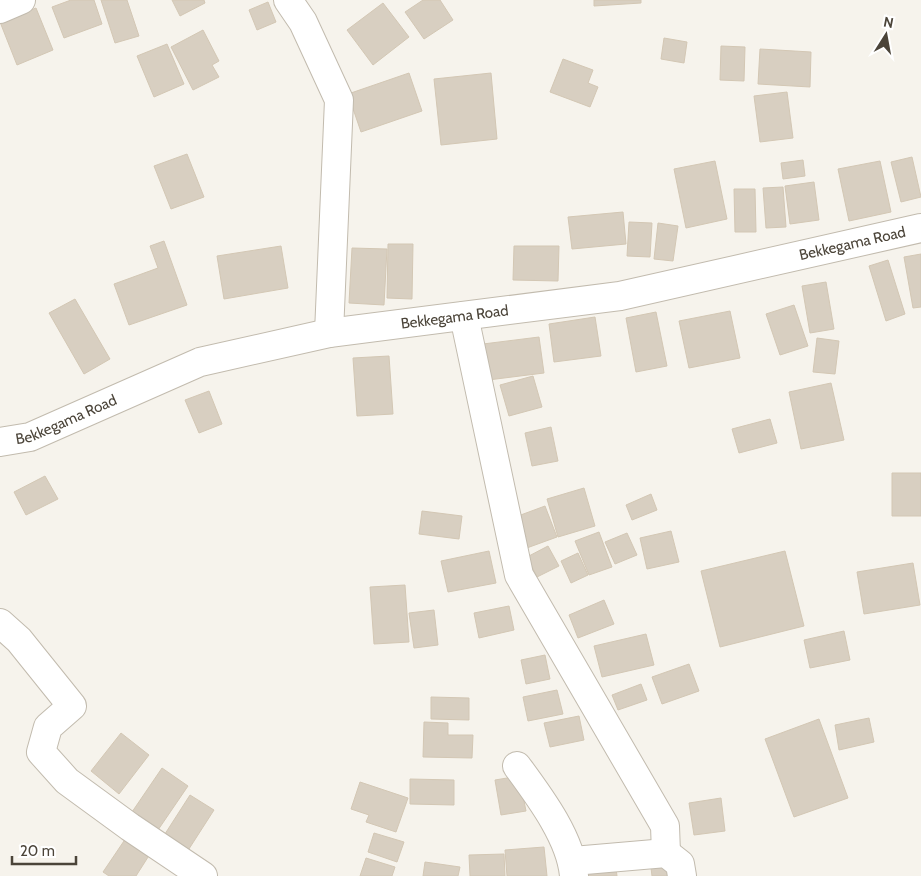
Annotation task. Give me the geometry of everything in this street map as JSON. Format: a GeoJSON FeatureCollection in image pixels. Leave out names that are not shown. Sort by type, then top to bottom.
{"type":"FeatureCollection","features":[{"type":"Feature","properties":{"kind":"street"},"geometry":{"type":"LineString","coordinates":[[0,10],[21,0]]}},
{"type":"Feature","properties":{"kind":"street"},"geometry":{"type":"LineString","coordinates":[[288,0],[303,22],[339,100],[329,332]]}},
{"type":"Feature","properties":{"kind":"street","name":"Bekkegama Road"},"geometry":{"type":"LineString","coordinates":[[0,442],[30,437],[200,362],[329,332],[620,296],[921,228]]}},
{"type":"Feature","properties":{"kind":"street"},"geometry":{"type":"LineString","coordinates":[[464,316],[519,575],[665,826],[666,853]]}},
{"type":"Feature","properties":{"kind":"street"},"geometry":{"type":"LineString","coordinates":[[0,453],[30,437]]}},
{"type":"Feature","properties":{"kind":"street"},"geometry":{"type":"LineString","coordinates":[[0,623],[19,640],[72,706],[48,727],[41,752],[67,781],[130,827],[203,876]]}},
{"type":"Feature","properties":{"kind":"street"},"geometry":{"type":"LineString","coordinates":[[517,766],[546,804],[574,869],[666,853],[680,864],[682,876]]}},
{"type":"Feature","properties":{"kind":"building"},"geometry":{"type":"Polygon","coordinates":[[[71,0],[94,0],[102,24],[64,38],[52,7],[71,0]]]}},
{"type":"Feature","properties":{"kind":"building"},"geometry":{"type":"Polygon","coordinates":[[[101,0],[127,0],[139,36],[115,43],[101,0]]]}},
{"type":"Feature","properties":{"kind":"building"},"geometry":{"type":"Polygon","coordinates":[[[172,0],[204,0],[205,3],[180,16],[172,0]]]}},
{"type":"Feature","properties":{"kind":"building"},"geometry":{"type":"Polygon","coordinates":[[[423,0],[440,0],[453,20],[424,39],[405,12],[423,0]]]}},
{"type":"Feature","properties":{"kind":"building"},"geometry":{"type":"Polygon","coordinates":[[[594,0],[641,0],[641,3],[594,6],[594,0]]]}},
{"type":"Feature","properties":{"kind":"building"},"geometry":{"type":"Polygon","coordinates":[[[268,2],[276,22],[257,30],[249,10],[268,2]]]}},
{"type":"Feature","properties":{"kind":"building"},"geometry":{"type":"Polygon","coordinates":[[[383,3],[409,37],[373,65],[347,30],[383,3]]]}},
{"type":"Feature","properties":{"kind":"building"},"geometry":{"type":"Polygon","coordinates":[[[36,8],[53,50],[17,65],[0,22],[36,8]]]}},
{"type":"Feature","properties":{"kind":"building"},"geometry":{"type":"Polygon","coordinates":[[[203,30],[219,61],[212,65],[219,77],[193,90],[171,47],[203,30]]]}},
{"type":"Feature","properties":{"kind":"building"},"geometry":{"type":"Polygon","coordinates":[[[664,38],[687,42],[684,63],[661,59],[664,38]]]}},
{"type":"Feature","properties":{"kind":"building"},"geometry":{"type":"Polygon","coordinates":[[[167,44],[184,84],[154,97],[137,56],[167,44]]]}},
{"type":"Feature","properties":{"kind":"building"},"geometry":{"type":"Polygon","coordinates":[[[721,46],[745,47],[744,81],[720,80],[721,46]]]}},
{"type":"Feature","properties":{"kind":"building"},"geometry":{"type":"Polygon","coordinates":[[[760,49],[811,52],[810,87],[758,84],[760,49]]]}},
{"type":"Feature","properties":{"kind":"building"},"geometry":{"type":"Polygon","coordinates":[[[563,59],[593,70],[588,83],[598,87],[590,107],[550,92],[563,59]]]}},
{"type":"Feature","properties":{"kind":"building"},"geometry":{"type":"Polygon","coordinates":[[[409,73],[422,111],[361,132],[348,94],[409,73]]]}},
{"type":"Feature","properties":{"kind":"building"},"geometry":{"type":"Polygon","coordinates":[[[491,73],[497,139],[441,145],[434,79],[491,73]]]}},
{"type":"Feature","properties":{"kind":"building"},"geometry":{"type":"Polygon","coordinates":[[[787,92],[793,138],[760,142],[754,96],[787,92]]]}},
{"type":"Feature","properties":{"kind":"building"},"geometry":{"type":"Polygon","coordinates":[[[187,154],[204,197],[171,209],[154,166],[187,154]]]}},
{"type":"Feature","properties":{"kind":"building"},"geometry":{"type":"Polygon","coordinates":[[[912,157],[921,197],[901,202],[891,162],[912,157]]]}},
{"type":"Feature","properties":{"kind":"building"},"geometry":{"type":"Polygon","coordinates":[[[803,160],[805,176],[783,179],[781,163],[803,160]]]}},
{"type":"Feature","properties":{"kind":"building"},"geometry":{"type":"Polygon","coordinates":[[[715,161],[727,219],[686,228],[674,169],[715,161]]]}},
{"type":"Feature","properties":{"kind":"building"},"geometry":{"type":"Polygon","coordinates":[[[880,161],[891,212],[849,221],[838,169],[880,161]]]}},
{"type":"Feature","properties":{"kind":"building"},"geometry":{"type":"Polygon","coordinates":[[[814,182],[819,220],[790,224],[785,186],[814,182]]]}},
{"type":"Feature","properties":{"kind":"building"},"geometry":{"type":"Polygon","coordinates":[[[783,187],[786,227],[766,228],[763,188],[783,187]]]}},
{"type":"Feature","properties":{"kind":"building"},"geometry":{"type":"Polygon","coordinates":[[[734,189],[755,189],[756,232],[735,232],[734,189]]]}},
{"type":"Feature","properties":{"kind":"building"},"geometry":{"type":"Polygon","coordinates":[[[623,212],[626,244],[572,249],[568,217],[623,212]]]}},
{"type":"Feature","properties":{"kind":"building"},"geometry":{"type":"Polygon","coordinates":[[[629,222],[652,223],[650,257],[627,256],[629,222]]]}},
{"type":"Feature","properties":{"kind":"building"},"geometry":{"type":"Polygon","coordinates":[[[658,223],[678,226],[673,261],[654,259],[658,223]]]}},
{"type":"Feature","properties":{"kind":"building"},"geometry":{"type":"Polygon","coordinates":[[[164,241],[187,305],[129,325],[114,284],[158,268],[150,246],[164,241]]]}},
{"type":"Feature","properties":{"kind":"building"},"geometry":{"type":"Polygon","coordinates":[[[388,244],[413,244],[412,299],[387,298],[388,244]]]}},
{"type":"Feature","properties":{"kind":"building"},"geometry":{"type":"Polygon","coordinates":[[[281,246],[288,288],[224,299],[217,256],[281,246]]]}},
{"type":"Feature","properties":{"kind":"building"},"geometry":{"type":"Polygon","coordinates":[[[514,246],[559,246],[558,281],[513,280],[514,246]]]}},
{"type":"Feature","properties":{"kind":"building"},"geometry":{"type":"Polygon","coordinates":[[[352,248],[387,249],[384,305],[349,303],[352,248]]]}},
{"type":"Feature","properties":{"kind":"building"},"geometry":{"type":"Polygon","coordinates":[[[921,254],[921,307],[913,308],[904,257],[921,254]]]}},
{"type":"Feature","properties":{"kind":"building"},"geometry":{"type":"Polygon","coordinates":[[[888,260],[905,314],[886,321],[869,266],[888,260]]]}},
{"type":"Feature","properties":{"kind":"building"},"geometry":{"type":"Polygon","coordinates":[[[826,282],[834,329],[810,333],[802,286],[826,282]]]}},
{"type":"Feature","properties":{"kind":"building"},"geometry":{"type":"Polygon","coordinates":[[[75,299],[110,359],[84,374],[49,313],[75,299]]]}},
{"type":"Feature","properties":{"kind":"building"},"geometry":{"type":"Polygon","coordinates":[[[794,305],[808,346],[780,355],[766,314],[794,305]]]}},
{"type":"Feature","properties":{"kind":"building"},"geometry":{"type":"Polygon","coordinates":[[[730,311],[740,358],[689,368],[679,321],[730,311]]]}},
{"type":"Feature","properties":{"kind":"building"},"geometry":{"type":"Polygon","coordinates":[[[656,312],[667,366],[636,372],[626,318],[656,312]]]}},
{"type":"Feature","properties":{"kind":"building"},"geometry":{"type":"Polygon","coordinates":[[[595,317],[601,356],[554,362],[549,324],[595,317]]]}},
{"type":"Feature","properties":{"kind":"building"},"geometry":{"type":"Polygon","coordinates":[[[539,337],[544,373],[488,380],[483,344],[539,337]]]}},
{"type":"Feature","properties":{"kind":"building"},"geometry":{"type":"Polygon","coordinates":[[[817,338],[839,341],[835,374],[813,372],[817,338]]]}},
{"type":"Feature","properties":{"kind":"building"},"geometry":{"type":"Polygon","coordinates":[[[389,356],[393,414],[357,416],[353,358],[389,356]]]}},
{"type":"Feature","properties":{"kind":"building"},"geometry":{"type":"Polygon","coordinates":[[[533,376],[542,407],[509,416],[500,385],[533,376]]]}},
{"type":"Feature","properties":{"kind":"building"},"geometry":{"type":"Polygon","coordinates":[[[831,383],[844,440],[801,449],[789,392],[831,383]]]}},
{"type":"Feature","properties":{"kind":"building"},"geometry":{"type":"Polygon","coordinates":[[[209,391],[222,424],[199,433],[185,400],[209,391]]]}},
{"type":"Feature","properties":{"kind":"building"},"geometry":{"type":"Polygon","coordinates":[[[770,419],[777,443],[739,453],[732,429],[770,419]]]}},
{"type":"Feature","properties":{"kind":"building"},"geometry":{"type":"Polygon","coordinates":[[[551,427],[558,461],[532,466],[525,433],[551,427]]]}},
{"type":"Feature","properties":{"kind":"building"},"geometry":{"type":"Polygon","coordinates":[[[892,473],[921,473],[921,516],[892,516],[892,473]]]}},
{"type":"Feature","properties":{"kind":"building"},"geometry":{"type":"Polygon","coordinates":[[[45,476],[58,499],[26,515],[14,492],[45,476]]]}},
{"type":"Feature","properties":{"kind":"building"},"geometry":{"type":"Polygon","coordinates":[[[584,488],[595,526],[558,537],[547,499],[584,488]]]}},
{"type":"Feature","properties":{"kind":"building"},"geometry":{"type":"Polygon","coordinates":[[[651,494],[657,510],[632,520],[626,505],[651,494]]]}},
{"type":"Feature","properties":{"kind":"building"},"geometry":{"type":"Polygon","coordinates":[[[545,506],[557,537],[524,549],[520,539],[526,537],[518,516],[545,506]]]}},
{"type":"Feature","properties":{"kind":"building"},"geometry":{"type":"Polygon","coordinates":[[[422,511],[462,516],[459,539],[419,534],[422,511]]]}},
{"type":"Feature","properties":{"kind":"building"},"geometry":{"type":"Polygon","coordinates":[[[671,531],[679,562],[647,569],[640,538],[671,531]]]}},
{"type":"Feature","properties":{"kind":"building"},"geometry":{"type":"Polygon","coordinates":[[[599,532],[612,567],[589,575],[575,541],[599,532]]]}},
{"type":"Feature","properties":{"kind":"building"},"geometry":{"type":"Polygon","coordinates":[[[627,533],[637,555],[615,564],[605,542],[627,533]]]}},
{"type":"Feature","properties":{"kind":"building"},"geometry":{"type":"Polygon","coordinates":[[[548,546],[559,566],[537,577],[527,557],[548,546]]]}},
{"type":"Feature","properties":{"kind":"building"},"geometry":{"type":"Polygon","coordinates":[[[489,551],[496,583],[448,592],[441,561],[489,551]]]}},
{"type":"Feature","properties":{"kind":"building"},"geometry":{"type":"Polygon","coordinates":[[[785,551],[804,626],[720,647],[701,571],[785,551]]]}},
{"type":"Feature","properties":{"kind":"building"},"geometry":{"type":"Polygon","coordinates":[[[578,553],[588,575],[571,583],[561,561],[578,553]]]}},
{"type":"Feature","properties":{"kind":"building"},"geometry":{"type":"Polygon","coordinates":[[[913,563],[920,605],[864,614],[857,572],[913,563]]]}},
{"type":"Feature","properties":{"kind":"building"},"geometry":{"type":"Polygon","coordinates":[[[405,585],[409,642],[374,644],[370,587],[405,585]]]}},
{"type":"Feature","properties":{"kind":"building"},"geometry":{"type":"Polygon","coordinates":[[[604,600],[614,624],[578,638],[569,615],[604,600]]]}},
{"type":"Feature","properties":{"kind":"building"},"geometry":{"type":"Polygon","coordinates":[[[509,606],[514,630],[479,638],[474,613],[509,606]]]}},
{"type":"Feature","properties":{"kind":"building"},"geometry":{"type":"Polygon","coordinates":[[[434,610],[438,645],[414,648],[409,613],[434,610]]]}},
{"type":"Feature","properties":{"kind":"building"},"geometry":{"type":"Polygon","coordinates":[[[844,631],[850,660],[810,668],[804,640],[844,631]]]}},
{"type":"Feature","properties":{"kind":"building"},"geometry":{"type":"Polygon","coordinates":[[[646,634],[654,665],[602,677],[594,646],[646,634]]]}},
{"type":"Feature","properties":{"kind":"building"},"geometry":{"type":"Polygon","coordinates":[[[545,655],[550,679],[526,684],[521,660],[545,655]]]}},
{"type":"Feature","properties":{"kind":"building"},"geometry":{"type":"Polygon","coordinates":[[[689,664],[699,691],[662,704],[652,677],[689,664]]]}},
{"type":"Feature","properties":{"kind":"building"},"geometry":{"type":"Polygon","coordinates":[[[641,684],[647,700],[618,710],[612,695],[641,684]]]}},
{"type":"Feature","properties":{"kind":"building"},"geometry":{"type":"Polygon","coordinates":[[[557,690],[563,714],[528,721],[523,697],[557,690]]]}},
{"type":"Feature","properties":{"kind":"building"},"geometry":{"type":"Polygon","coordinates":[[[431,697],[469,698],[469,720],[431,719],[431,697]]]}},
{"type":"Feature","properties":{"kind":"building"},"geometry":{"type":"Polygon","coordinates":[[[579,716],[584,740],[550,747],[544,723],[579,716]]]}},
{"type":"Feature","properties":{"kind":"building"},"geometry":{"type":"Polygon","coordinates":[[[869,718],[874,742],[839,750],[835,725],[869,718]]]}},
{"type":"Feature","properties":{"kind":"building"},"geometry":{"type":"Polygon","coordinates":[[[819,719],[848,798],[794,817],[765,739],[819,719]]]}},
{"type":"Feature","properties":{"kind":"building"},"geometry":{"type":"Polygon","coordinates":[[[424,722],[448,723],[448,735],[473,735],[472,758],[423,757],[424,722]]]}},
{"type":"Feature","properties":{"kind":"building"},"geometry":{"type":"Polygon","coordinates":[[[121,733],[149,755],[119,794],[91,771],[121,733]]]}},
{"type":"Feature","properties":{"kind":"building"},"geometry":{"type":"Polygon","coordinates":[[[162,768],[188,786],[158,830],[132,812],[162,768]]]}},
{"type":"Feature","properties":{"kind":"building"},"geometry":{"type":"Polygon","coordinates":[[[519,776],[526,811],[501,815],[495,780],[519,776]]]}},
{"type":"Feature","properties":{"kind":"building"},"geometry":{"type":"Polygon","coordinates":[[[410,779],[454,780],[454,805],[410,804],[410,779]]]}},
{"type":"Feature","properties":{"kind":"building"},"geometry":{"type":"Polygon","coordinates":[[[360,782],[408,798],[396,832],[366,822],[369,815],[351,809],[360,782]]]}},
{"type":"Feature","properties":{"kind":"building"},"geometry":{"type":"Polygon","coordinates":[[[190,795],[214,810],[187,852],[163,837],[190,795]]]}},
{"type":"Feature","properties":{"kind":"building"},"geometry":{"type":"Polygon","coordinates":[[[721,798],[725,831],[694,835],[689,803],[721,798]]]}},
{"type":"Feature","properties":{"kind":"building"},"geometry":{"type":"Polygon","coordinates":[[[374,833],[404,842],[397,862],[368,852],[374,833]]]}},
{"type":"Feature","properties":{"kind":"building"},"geometry":{"type":"Polygon","coordinates":[[[126,838],[150,854],[136,876],[109,876],[103,872],[126,838]]]}},
{"type":"Feature","properties":{"kind":"building"},"geometry":{"type":"Polygon","coordinates":[[[544,847],[547,876],[507,876],[505,850],[544,847]]]}},
{"type":"Feature","properties":{"kind":"building"},"geometry":{"type":"Polygon","coordinates":[[[504,854],[505,876],[470,876],[469,855],[504,854]]]}},
{"type":"Feature","properties":{"kind":"building"},"geometry":{"type":"Polygon","coordinates":[[[366,858],[395,867],[392,876],[360,876],[366,858]]]}},
{"type":"Feature","properties":{"kind":"building"},"geometry":{"type":"Polygon","coordinates":[[[425,862],[460,867],[458,876],[423,876],[425,862]]]}},
{"type":"Feature","properties":{"kind":"building"},"geometry":{"type":"Polygon","coordinates":[[[676,865],[677,876],[652,876],[651,868],[676,865]]]}},
{"type":"Feature","properties":{"kind":"building"},"geometry":{"type":"Polygon","coordinates":[[[616,868],[617,876],[582,876],[582,873],[616,868]]]}}]}
